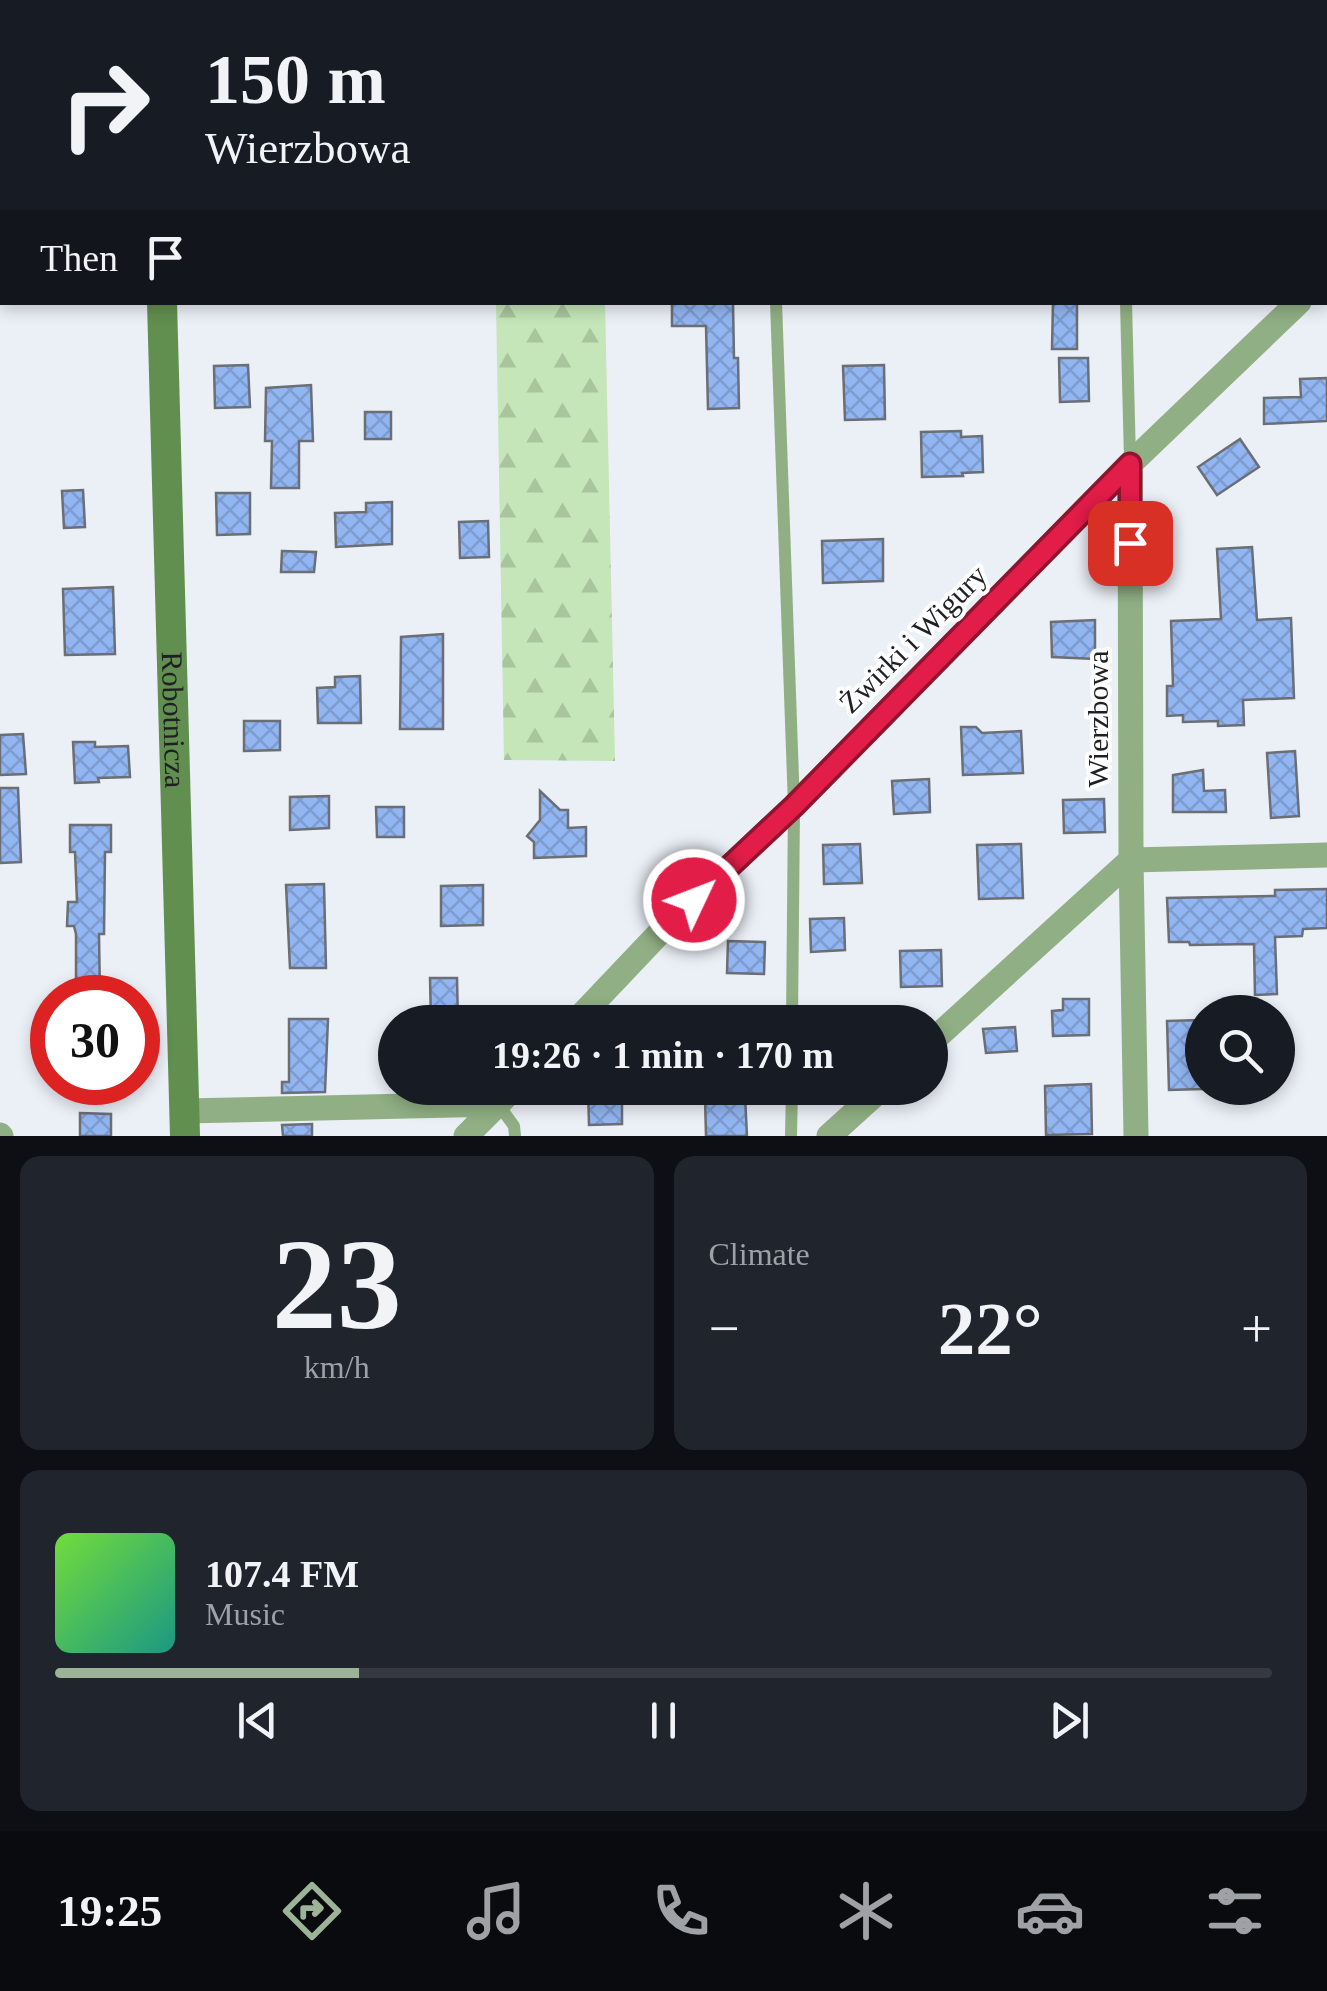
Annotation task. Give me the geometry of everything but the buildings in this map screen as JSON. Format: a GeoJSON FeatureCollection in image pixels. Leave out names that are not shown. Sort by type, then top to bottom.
{"type":"FeatureCollection","features":[{"type":"Feature","properties":{"kind":"street","name":"Robotnicza"},"geometry":{"type":"LineString","coordinates":[[162,305],[185,1124]]}},
{"type":"Feature","properties":{"kind":"street","name":"Żwirki i Wigury"},"geometry":{"type":"LineString","coordinates":[[591,1005],[668,924],[794,806],[1130,464],[1295,305]]}},
{"type":"Feature","properties":{"kind":"street","name":"Wierzbowa"},"geometry":{"type":"LineString","coordinates":[[1130,464],[1130,860],[1136,1136]]}},
{"type":"Feature","properties":{"kind":"street"},"geometry":{"type":"LineString","coordinates":[[948,1027],[1130,860],[1327,855]]}},
{"type":"Feature","properties":{"kind":"street"},"geometry":{"type":"LineString","coordinates":[[185,1124],[403,1105]]}},
{"type":"Feature","properties":{"kind":"street"},"geometry":{"type":"LineString","coordinates":[[466,1136],[497,1105]]}},
{"type":"Feature","properties":{"kind":"street"},"geometry":{"type":"LineString","coordinates":[[829,1136],[863,1105]]}},
{"type":"Feature","properties":{"kind":"lane"},"geometry":{"type":"LineString","coordinates":[[776,305],[794,806],[792,1005]]}},
{"type":"Feature","properties":{"kind":"lane","name":"Wierzbowa"},"geometry":{"type":"LineString","coordinates":[[1126,305],[1130,464]]}},
{"type":"Feature","properties":{"kind":"lane"},"geometry":{"type":"LineString","coordinates":[[508,1105],[515,1136]]}},
{"type":"Feature","properties":{"kind":"lane"},"geometry":{"type":"LineString","coordinates":[[791,1136],[792,1105]]}},
{"type":"Feature","properties":{"kind":"green space"},"geometry":{"type":"Polygon","coordinates":[[[496,305],[605,305],[615,761],[504,760],[496,305]]]}},
{"type":"Feature","properties":{"kind":"route"},"geometry":{"type":"LineString","coordinates":[[694,900],[794,806],[1130,464],[1130,543]]}}]}
